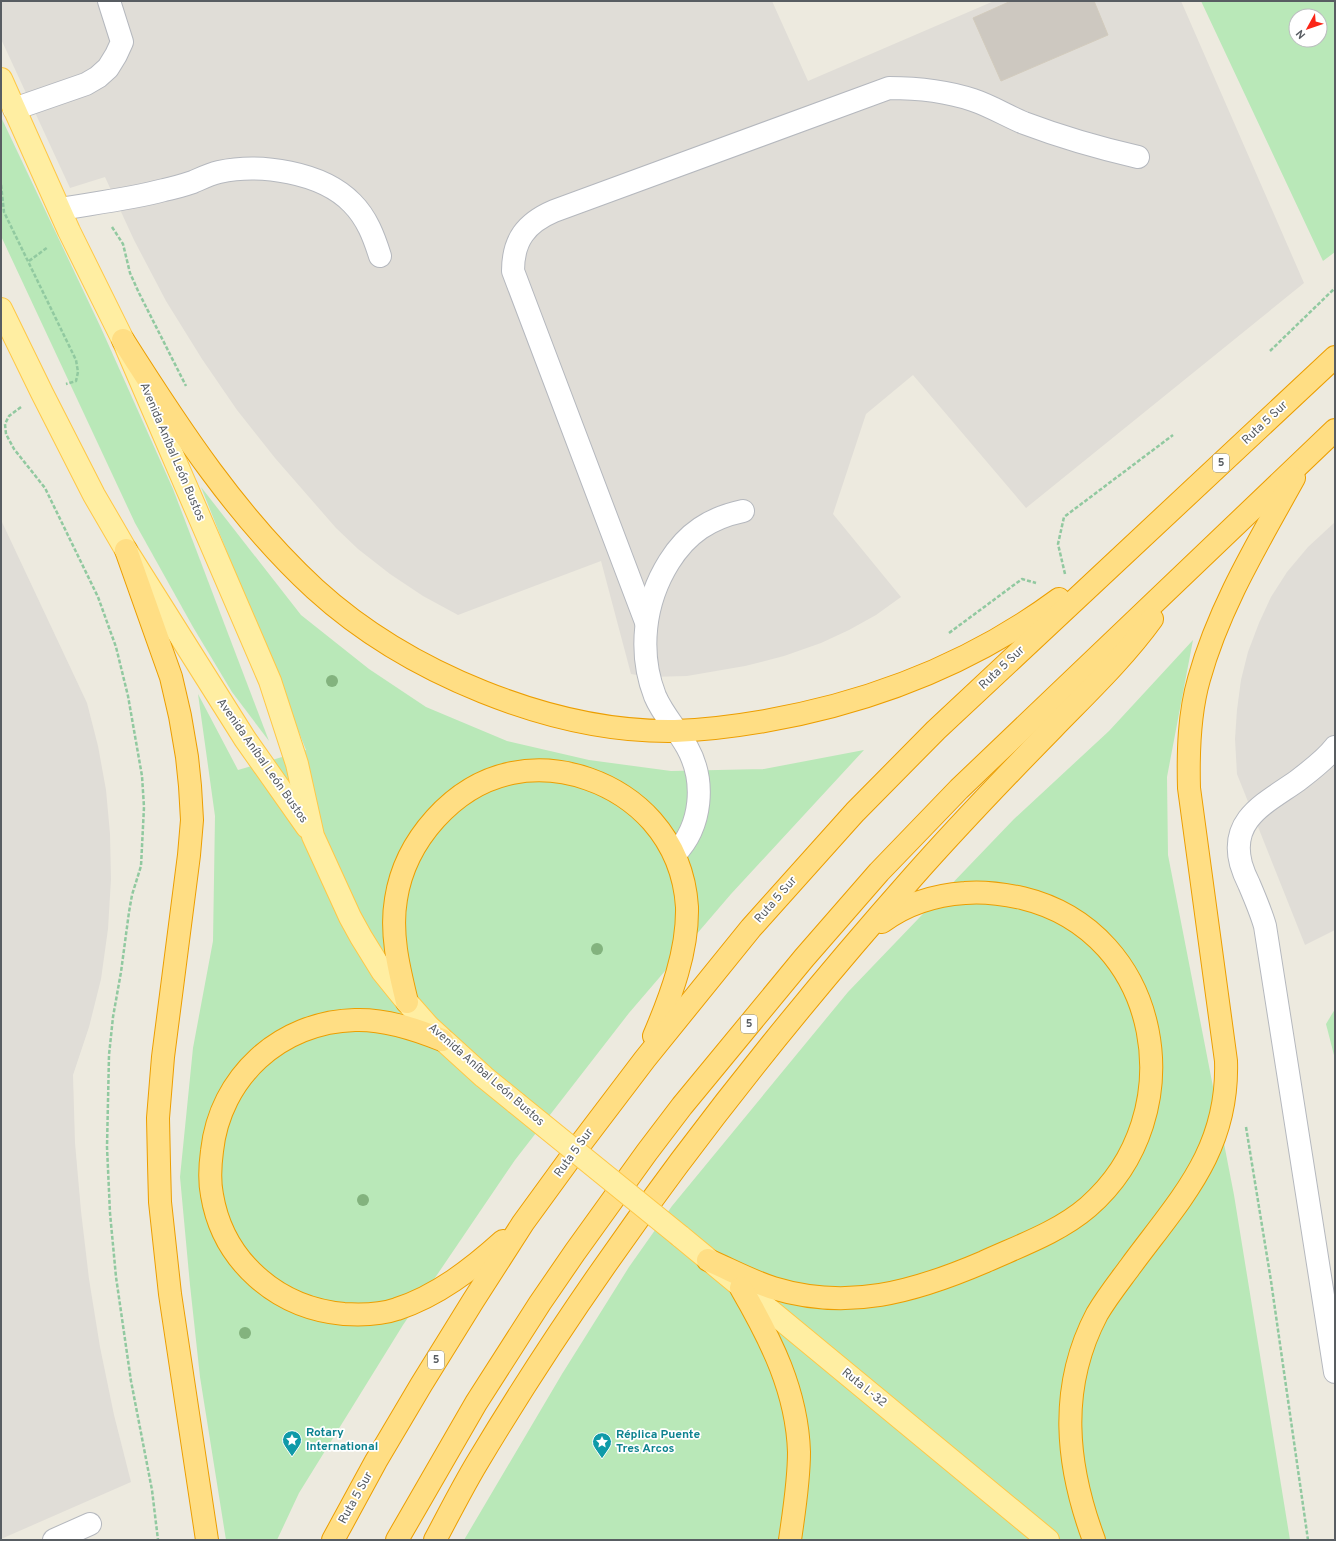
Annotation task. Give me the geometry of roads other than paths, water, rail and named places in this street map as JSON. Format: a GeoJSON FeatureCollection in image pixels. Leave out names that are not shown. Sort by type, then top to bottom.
{"type":"FeatureCollection","features":[{"type":"Feature","properties":{"kind":"highway"},"geometry":{"type":"LineString","coordinates":[[123,340],[172,418],[215,478],[264,538],[317,590],[344,612],[393,646],[468,686],[528,708],[581,721],[626,728],[675,731],[752,723],[840,705],[897,687],[940,670],[988,644],[1069,592],[1132,547]]}},
{"type":"Feature","properties":{"kind":"highway","name":"Ruta 5 Sur"},"geometry":{"type":"LineString","coordinates":[[333,1540],[376,1461],[421,1385],[523,1223],[645,1059],[751,928],[855,812],[936,730],[1335,357]]}},
{"type":"Feature","properties":{"kind":"highway","name":"5"},"geometry":{"type":"LineString","coordinates":[[398,1540],[476,1403],[540,1303],[647,1152],[715,1065],[839,917],[919,829],[970,778],[1335,430]]}},
{"type":"Feature","properties":{"kind":"highway"},"geometry":{"type":"LineString","coordinates":[[1094,1540],[1076,1483],[1071,1447],[1071,1404],[1079,1362],[1097,1314],[1109,1295],[1180,1202],[1197,1174],[1216,1136],[1225,1102],[1227,1082],[1226,1061],[1189,788],[1188,752],[1192,717],[1199,680],[1210,644],[1227,602],[1304,460]]}},
{"type":"Feature","properties":{"kind":"highway"},"geometry":{"type":"LineString","coordinates":[[126,550],[171,677],[180,716],[190,786],[192,820],[162,1072],[158,1118],[159,1164],[160,1202],[170,1294],[207,1540]]}},
{"type":"Feature","properties":{"kind":"highway"},"geometry":{"type":"LineString","coordinates":[[438,1536],[476,1465],[550,1346],[624,1237],[706,1127],[768,1047],[958,827],[1117,661],[1149,624],[1182,575]]}},
{"type":"Feature","properties":{"kind":"highway"},"geometry":{"type":"LineString","coordinates":[[407,1002],[396,947],[394,917],[396,899],[404,868],[420,838],[441,813],[468,792],[481,784],[496,778],[512,773],[541,771],[582,777],[600,783],[633,802],[644,812],[667,840],[675,854],[680,872],[687,905],[684,940],[678,968],[669,997],[645,1059]]}},
{"type":"Feature","properties":{"kind":"highway"},"geometry":{"type":"LineString","coordinates":[[708,1260],[770,1287],[790,1292],[841,1298],[871,1297],[889,1294],[949,1276],[1029,1241],[1063,1224],[1087,1207],[1097,1197],[1115,1177],[1130,1154],[1145,1115],[1150,1085],[1151,1053],[1145,1018],[1134,989],[1117,962],[1106,948],[1081,924],[1038,902],[1004,894],[968,892],[937,897],[912,905],[884,919],[863,936]]}},
{"type":"Feature","properties":{"kind":"highway"},"geometry":{"type":"LineString","coordinates":[[442,1040],[422,1032],[378,1021],[340,1021],[324,1023],[303,1030],[277,1043],[262,1054],[250,1066],[232,1090],[216,1125],[210,1177],[211,1193],[221,1225],[237,1255],[261,1281],[274,1291],[289,1299],[320,1310],[334,1313],[365,1314],[396,1310],[411,1304],[445,1286],[485,1257],[523,1223]]}},
{"type":"Feature","properties":{"kind":"highway"},"geometry":{"type":"LineString","coordinates":[[741,1288],[773,1347],[788,1385],[794,1408],[798,1459],[797,1487],[790,1540]]}},
{"type":"Feature","properties":{"kind":"main road","name":"Avenida Aníbal León Bustos"},"geometry":{"type":"LineString","coordinates":[[1,79],[70,231],[123,340],[270,680],[297,764],[314,836],[340,896],[361,937],[382,971],[407,1002],[442,1040],[516,1103],[680,1236]]}},
{"type":"Feature","properties":{"kind":"main road","name":"Avenida Aníbal León Bustos"},"geometry":{"type":"LineString","coordinates":[[1,309],[94,495],[126,550],[245,739],[314,836]]}},
{"type":"Feature","properties":{"kind":"main road","name":"Ruta L-32"},"geometry":{"type":"LineString","coordinates":[[680,1236],[741,1288],[1048,1540]]}},
{"type":"Feature","properties":{"kind":"street"},"geometry":{"type":"LineString","coordinates":[[14,109],[86,84],[98,77],[108,68],[122,42],[109,1]]}},
{"type":"Feature","properties":{"kind":"street"},"geometry":{"type":"LineString","coordinates":[[646,622],[512,271],[518,241],[533,222],[554,211],[889,88],[913,88],[956,95],[975,101],[1022,122],[1071,140],[1138,157]]}},
{"type":"Feature","properties":{"kind":"street"},"geometry":{"type":"LineString","coordinates":[[60,209],[137,197],[192,182],[218,172],[241,169],[264,169],[295,174],[326,184],[337,190],[352,203],[365,219],[374,237],[380,256]]}},
{"type":"Feature","properties":{"kind":"street"},"geometry":{"type":"LineString","coordinates":[[675,854],[686,840],[694,824],[698,805],[698,785],[695,766],[690,754],[664,714],[655,696],[649,677],[646,658],[646,622],[655,588],[663,571],[673,555],[684,542],[710,521],[726,514],[743,511]]}},
{"type":"Feature","properties":{"kind":"street"},"geometry":{"type":"LineString","coordinates":[[1335,747],[1328,756],[1297,781],[1270,798],[1250,816],[1240,834],[1239,852],[1241,864],[1261,911],[1265,926],[1335,1372]]}},
{"type":"Feature","properties":{"kind":"street"},"geometry":{"type":"LineString","coordinates":[[1297,781],[1335,767]]}},
{"type":"Feature","properties":{"kind":"street"},"geometry":{"type":"LineString","coordinates":[[54,1540],[90,1524]]}},
{"type":"Feature","properties":{"kind":"place","name":"Rotary International"},"geometry":{"type":"Point","coordinates":[292,1457]}},
{"type":"Feature","properties":{"kind":"place","name":"Réplica Puente Tres Arcos"},"geometry":{"type":"Point","coordinates":[602,1459]}}]}
